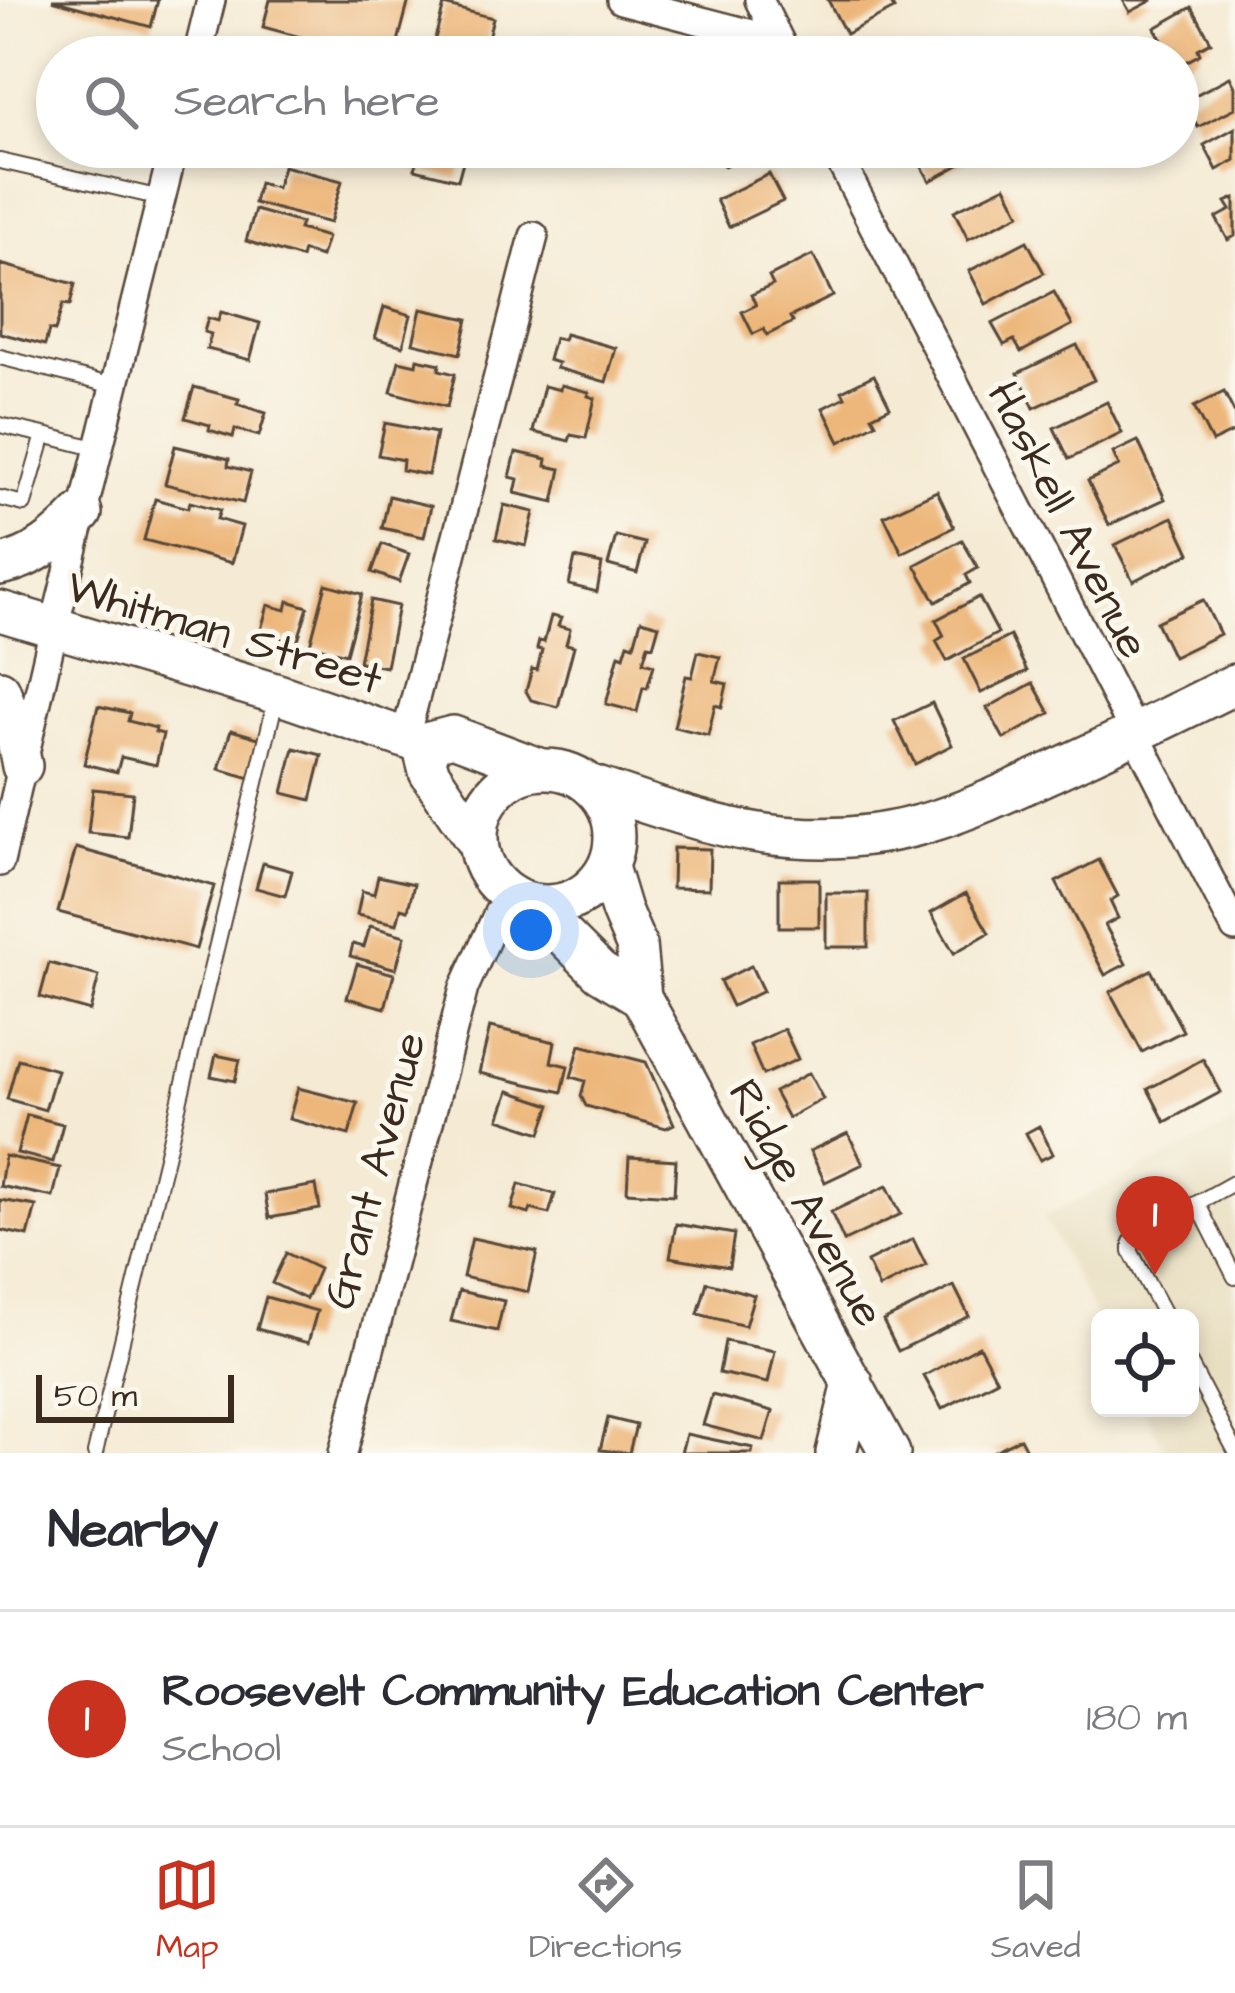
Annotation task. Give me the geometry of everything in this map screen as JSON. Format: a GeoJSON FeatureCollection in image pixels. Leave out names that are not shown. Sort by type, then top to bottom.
{"type":"FeatureCollection","features":[{"type":"Feature","properties":{"kind":"main road"},"geometry":{"type":"LineString","coordinates":[[0,565],[56,540],[82,513]]}},
{"type":"Feature","properties":{"kind":"main road","name":"Whitman Street"},"geometry":{"type":"LineString","coordinates":[[0,611],[278,694],[413,741],[453,736],[541,769]]}},
{"type":"Feature","properties":{"kind":"main road"},"geometry":{"type":"LineString","coordinates":[[706,823],[639,833],[584,894],[551,906],[515,909],[516,899],[489,876],[477,843],[483,808],[493,793],[507,781],[541,769],[559,770],[706,823],[791,837],[844,839],[890,833],[932,824],[994,798],[1235,684]]}},
{"type":"Feature","properties":{"kind":"main road"},"geometry":{"type":"LineString","coordinates":[[0,690],[22,766]]}},
{"type":"Feature","properties":{"kind":"main road","name":"Whitman Street"},"geometry":{"type":"LineString","coordinates":[[413,741],[477,843]]}},
{"type":"Feature","properties":{"kind":"main road"},"geometry":{"type":"LineString","coordinates":[[590,785],[611,814],[611,859]]}},
{"type":"Feature","properties":{"kind":"main road","name":"Ridge Avenue"},"geometry":{"type":"LineString","coordinates":[[611,859],[621,910],[636,945],[641,997],[890,1453]]}},
{"type":"Feature","properties":{"kind":"main road","name":"Ridge Avenue"},"geometry":{"type":"LineString","coordinates":[[515,909],[641,997]]}},
{"type":"Feature","properties":{"kind":"main road"},"geometry":{"type":"LineString","coordinates":[[836,1453],[853,1383]]}},
{"type":"Feature","properties":{"kind":"street"},"geometry":{"type":"LineString","coordinates":[[202,36],[211,0]]}},
{"type":"Feature","properties":{"kind":"street"},"geometry":{"type":"LineString","coordinates":[[621,0],[740,36]]}},
{"type":"Feature","properties":{"kind":"street"},"geometry":{"type":"LineString","coordinates":[[758,0],[776,36]]}},
{"type":"Feature","properties":{"kind":"street"},"geometry":{"type":"LineString","coordinates":[[0,862],[169,168]]}},
{"type":"Feature","properties":{"kind":"street","name":"Haskell Avenue"},"geometry":{"type":"LineString","coordinates":[[843,168],[1235,928]]}},
{"type":"Feature","properties":{"kind":"street"},"geometry":{"type":"LineString","coordinates":[[413,741],[534,236]]}},
{"type":"Feature","properties":{"kind":"street","name":"Grant Avenue"},"geometry":{"type":"LineString","coordinates":[[343,1453],[464,988],[515,909]]}},
{"type":"Feature","properties":{"kind":"lane"},"geometry":{"type":"LineString","coordinates":[[0,160],[161,198]]}},
{"type":"Feature","properties":{"kind":"lane"},"geometry":{"type":"LineString","coordinates":[[0,357],[114,386]]}},
{"type":"Feature","properties":{"kind":"lane"},"geometry":{"type":"LineString","coordinates":[[0,424],[98,449]]}},
{"type":"Feature","properties":{"kind":"lane"},"geometry":{"type":"LineString","coordinates":[[0,498],[23,504],[44,435]]}},
{"type":"Feature","properties":{"kind":"lane"},"geometry":{"type":"LineString","coordinates":[[94,1453],[278,694]]}},
{"type":"Feature","properties":{"kind":"lane"},"geometry":{"type":"LineString","coordinates":[[1161,1309],[1131,1252],[1131,1242],[1235,1182]]}},
{"type":"Feature","properties":{"kind":"lane"},"geometry":{"type":"LineString","coordinates":[[1197,1203],[1235,1277]]}},
{"type":"Feature","properties":{"kind":"lane"},"geometry":{"type":"LineString","coordinates":[[1199,1381],[1235,1450]]}},
{"type":"Feature","properties":{"kind":"shaded area"},"geometry":{"type":"Polygon","coordinates":[[[1235,1124],[1235,1453],[1166,1453],[1148,1417],[1199,1417],[1199,1309],[1092,1309],[1044,1217],[1235,1124]]]}},
{"type":"Feature","properties":{"kind":"building"},"geometry":{"type":"Polygon","coordinates":[[[52,0],[158,0],[151,27],[52,0]]]}},
{"type":"Feature","properties":{"kind":"building"},"geometry":{"type":"Polygon","coordinates":[[[270,0],[409,0],[400,36],[297,36],[263,27],[270,0]]]}},
{"type":"Feature","properties":{"kind":"building"},"geometry":{"type":"Polygon","coordinates":[[[828,0],[889,0],[894,9],[846,34],[828,0]]]}},
{"type":"Feature","properties":{"kind":"building"},"geometry":{"type":"Polygon","coordinates":[[[1123,0],[1153,0],[1130,12],[1123,0]]]}},
{"type":"Feature","properties":{"kind":"building"},"geometry":{"type":"Polygon","coordinates":[[[444,5],[493,18],[488,36],[436,36],[444,5]]]}},
{"type":"Feature","properties":{"kind":"building"},"geometry":{"type":"Polygon","coordinates":[[[1192,7],[1211,42],[1199,48],[1199,36],[1160,36],[1155,28],[1192,7]]]}},
{"type":"Feature","properties":{"kind":"building"},"geometry":{"type":"Polygon","coordinates":[[[1230,77],[1235,108],[1199,126],[1199,93],[1230,77]]]}},
{"type":"Feature","properties":{"kind":"building"},"geometry":{"type":"Polygon","coordinates":[[[1235,128],[1235,160],[1217,170],[1204,145],[1235,128]]]}},
{"type":"Feature","properties":{"kind":"building"},"geometry":{"type":"Polygon","coordinates":[[[282,168],[342,181],[330,223],[254,203],[259,183],[277,188],[282,168]]]}},
{"type":"Feature","properties":{"kind":"building"},"geometry":{"type":"Polygon","coordinates":[[[415,168],[461,168],[458,180],[415,168]]]}},
{"type":"Feature","properties":{"kind":"building"},"geometry":{"type":"Polygon","coordinates":[[[922,168],[953,168],[930,181],[922,168]]]}},
{"type":"Feature","properties":{"kind":"building"},"geometry":{"type":"Polygon","coordinates":[[[769,174],[783,201],[729,227],[716,200],[769,174]]]}},
{"type":"Feature","properties":{"kind":"building"},"geometry":{"type":"Polygon","coordinates":[[[1006,186],[1020,214],[968,239],[954,211],[1006,186]]]}},
{"type":"Feature","properties":{"kind":"building"},"geometry":{"type":"Polygon","coordinates":[[[1235,198],[1235,236],[1228,240],[1216,218],[1231,210],[1226,202],[1235,198]]]}},
{"type":"Feature","properties":{"kind":"building"},"geometry":{"type":"Polygon","coordinates":[[[255,210],[301,223],[299,229],[327,237],[321,257],[303,251],[301,258],[246,241],[255,210]]]}},
{"type":"Feature","properties":{"kind":"building"},"geometry":{"type":"Polygon","coordinates":[[[1027,241],[1044,273],[986,304],[969,271],[1027,241]]]}},
{"type":"Feature","properties":{"kind":"building"},"geometry":{"type":"Polygon","coordinates":[[[813,255],[833,296],[790,317],[793,322],[767,335],[764,329],[753,334],[742,312],[756,305],[751,295],[773,285],[769,277],[813,255]]]}},
{"type":"Feature","properties":{"kind":"building"},"geometry":{"type":"Polygon","coordinates":[[[0,264],[75,284],[70,305],[63,304],[45,345],[0,333],[0,264]]]}},
{"type":"Feature","properties":{"kind":"building"},"geometry":{"type":"Polygon","coordinates":[[[1054,292],[1072,325],[1021,352],[1014,340],[1004,345],[992,324],[1054,292]]]}},
{"type":"Feature","properties":{"kind":"building"},"geometry":{"type":"Polygon","coordinates":[[[384,307],[411,315],[403,346],[375,338],[384,307]]]}},
{"type":"Feature","properties":{"kind":"building"},"geometry":{"type":"Polygon","coordinates":[[[421,309],[468,319],[460,354],[413,343],[421,309]]]}},
{"type":"Feature","properties":{"kind":"building"},"geometry":{"type":"Polygon","coordinates":[[[221,312],[260,323],[250,360],[207,349],[208,318],[218,321],[221,312]]]}},
{"type":"Feature","properties":{"kind":"building"},"geometry":{"type":"Polygon","coordinates":[[[565,334],[616,348],[606,382],[556,368],[558,363],[548,360],[554,338],[563,340],[565,334]]]}},
{"type":"Feature","properties":{"kind":"building"},"geometry":{"type":"Polygon","coordinates":[[[1077,345],[1094,380],[1034,408],[1018,373],[1077,345]]]}},
{"type":"Feature","properties":{"kind":"building"},"geometry":{"type":"Polygon","coordinates":[[[417,359],[440,364],[439,370],[455,374],[447,407],[391,392],[399,361],[416,365],[417,359]]]}},
{"type":"Feature","properties":{"kind":"building"},"geometry":{"type":"Polygon","coordinates":[[[874,375],[890,407],[872,416],[876,423],[840,442],[823,408],[845,397],[842,391],[874,375]]]}},
{"type":"Feature","properties":{"kind":"building"},"geometry":{"type":"Polygon","coordinates":[[[561,385],[595,398],[586,438],[571,435],[569,441],[533,432],[544,386],[560,390],[561,385]]]}},
{"type":"Feature","properties":{"kind":"building"},"geometry":{"type":"Polygon","coordinates":[[[194,387],[239,399],[237,404],[266,413],[259,436],[235,429],[233,437],[185,418],[194,387]]]}},
{"type":"Feature","properties":{"kind":"building"},"geometry":{"type":"Polygon","coordinates":[[[1224,392],[1235,414],[1235,431],[1212,442],[1194,407],[1224,392]]]}},
{"type":"Feature","properties":{"kind":"building"},"geometry":{"type":"Polygon","coordinates":[[[1107,402],[1122,433],[1069,459],[1054,428],[1107,402]]]}},
{"type":"Feature","properties":{"kind":"building"},"geometry":{"type":"Polygon","coordinates":[[[385,423],[436,433],[428,475],[402,470],[403,460],[378,455],[385,423]]]}},
{"type":"Feature","properties":{"kind":"building"},"geometry":{"type":"Polygon","coordinates":[[[1138,441],[1165,499],[1109,525],[1088,481],[1119,466],[1113,453],[1138,441]]]}},
{"type":"Feature","properties":{"kind":"building"},"geometry":{"type":"Polygon","coordinates":[[[175,446],[229,459],[228,466],[251,472],[243,503],[165,484],[175,446]]]}},
{"type":"Feature","properties":{"kind":"building"},"geometry":{"type":"Polygon","coordinates":[[[516,452],[547,459],[546,466],[561,469],[554,502],[515,493],[518,479],[510,477],[516,452]]]}},
{"type":"Feature","properties":{"kind":"building"},"geometry":{"type":"Polygon","coordinates":[[[937,491],[954,527],[902,553],[884,516],[937,491]]]}},
{"type":"Feature","properties":{"kind":"building"},"geometry":{"type":"Polygon","coordinates":[[[389,496],[431,506],[424,537],[382,528],[389,496]]]}},
{"type":"Feature","properties":{"kind":"building"},"geometry":{"type":"Polygon","coordinates":[[[155,499],[220,510],[217,519],[242,526],[232,563],[144,540],[155,499]]]}},
{"type":"Feature","properties":{"kind":"building"},"geometry":{"type":"Polygon","coordinates":[[[504,505],[534,512],[526,546],[496,539],[504,505]]]}},
{"type":"Feature","properties":{"kind":"building"},"geometry":{"type":"Polygon","coordinates":[[[1173,517],[1190,553],[1133,581],[1115,545],[1173,517]]]}},
{"type":"Feature","properties":{"kind":"building"},"geometry":{"type":"Polygon","coordinates":[[[616,536],[645,543],[637,573],[608,565],[616,536]]]}},
{"type":"Feature","properties":{"kind":"building"},"geometry":{"type":"Polygon","coordinates":[[[962,540],[978,568],[966,575],[970,583],[936,602],[915,565],[962,540]]]}},
{"type":"Feature","properties":{"kind":"building"},"geometry":{"type":"Polygon","coordinates":[[[382,544],[409,554],[399,582],[372,572],[382,544]]]}},
{"type":"Feature","properties":{"kind":"building"},"geometry":{"type":"Polygon","coordinates":[[[575,558],[602,564],[597,592],[569,585],[575,558]]]}},
{"type":"Feature","properties":{"kind":"building"},"geometry":{"type":"Polygon","coordinates":[[[326,584],[362,594],[346,654],[310,645],[326,584]]]}},
{"type":"Feature","properties":{"kind":"building"},"geometry":{"type":"Polygon","coordinates":[[[979,597],[998,633],[947,661],[936,641],[944,636],[936,620],[979,597]]]}},
{"type":"Feature","properties":{"kind":"building"},"geometry":{"type":"Polygon","coordinates":[[[371,600],[398,606],[386,667],[359,662],[371,600]]]}},
{"type":"Feature","properties":{"kind":"building"},"geometry":{"type":"Polygon","coordinates":[[[1203,600],[1220,634],[1173,657],[1156,622],[1203,600]]]}},
{"type":"Feature","properties":{"kind":"building"},"geometry":{"type":"Polygon","coordinates":[[[288,601],[308,607],[297,643],[260,633],[268,605],[286,610],[288,601]]]}},
{"type":"Feature","properties":{"kind":"building"},"geometry":{"type":"Polygon","coordinates":[[[551,616],[561,618],[558,626],[570,629],[566,644],[574,646],[558,707],[531,700],[526,691],[532,669],[537,670],[542,650],[537,649],[539,641],[544,642],[551,616]]]}},
{"type":"Feature","properties":{"kind":"building"},"geometry":{"type":"Polygon","coordinates":[[[641,620],[659,625],[643,662],[654,665],[637,712],[606,704],[619,654],[624,656],[628,643],[634,645],[641,620]]]}},
{"type":"Feature","properties":{"kind":"building"},"geometry":{"type":"Polygon","coordinates":[[[1010,636],[1027,671],[981,693],[964,659],[1010,636]]]}},
{"type":"Feature","properties":{"kind":"building"},"geometry":{"type":"Polygon","coordinates":[[[698,652],[720,657],[714,681],[727,684],[722,707],[715,705],[708,735],[674,727],[686,676],[692,677],[698,652]]]}},
{"type":"Feature","properties":{"kind":"building"},"geometry":{"type":"Polygon","coordinates":[[[1033,683],[1050,713],[1004,739],[987,708],[1033,683]]]}},
{"type":"Feature","properties":{"kind":"building"},"geometry":{"type":"Polygon","coordinates":[[[932,703],[952,745],[915,764],[894,721],[932,703]]]}},
{"type":"Feature","properties":{"kind":"building"},"geometry":{"type":"Polygon","coordinates":[[[98,706],[130,713],[128,721],[163,734],[156,765],[121,757],[117,772],[84,764],[98,706]]]}},
{"type":"Feature","properties":{"kind":"building"},"geometry":{"type":"Polygon","coordinates":[[[231,730],[262,739],[250,778],[219,769],[231,730]]]}},
{"type":"Feature","properties":{"kind":"building"},"geometry":{"type":"Polygon","coordinates":[[[294,748],[322,755],[311,800],[283,793],[294,748]]]}},
{"type":"Feature","properties":{"kind":"building"},"geometry":{"type":"Polygon","coordinates":[[[93,789],[133,793],[128,837],[88,833],[93,789]]]}},
{"type":"Feature","properties":{"kind":"building"},"geometry":{"type":"Polygon","coordinates":[[[76,848],[214,886],[196,949],[58,912],[76,848]]]}},
{"type":"Feature","properties":{"kind":"building"},"geometry":{"type":"Polygon","coordinates":[[[673,848],[710,849],[709,889],[672,888],[673,848]]]}},
{"type":"Feature","properties":{"kind":"building"},"geometry":{"type":"Polygon","coordinates":[[[1099,860],[1118,896],[1110,901],[1118,918],[1105,925],[1126,964],[1105,975],[1056,882],[1099,860]]]}},
{"type":"Feature","properties":{"kind":"building"},"geometry":{"type":"Polygon","coordinates":[[[263,863],[292,871],[285,896],[256,888],[263,863]]]}},
{"type":"Feature","properties":{"kind":"building"},"geometry":{"type":"Polygon","coordinates":[[[378,876],[414,884],[408,910],[401,908],[397,924],[357,915],[362,891],[374,894],[378,876]]]}},
{"type":"Feature","properties":{"kind":"building"},"geometry":{"type":"Polygon","coordinates":[[[779,879],[819,879],[819,927],[779,927],[779,879]]]}},
{"type":"Feature","properties":{"kind":"building"},"geometry":{"type":"Polygon","coordinates":[[[826,893],[868,893],[868,947],[826,947],[826,893]]]}},
{"type":"Feature","properties":{"kind":"building"},"geometry":{"type":"Polygon","coordinates":[[[966,893],[989,933],[954,953],[931,913],[966,893]]]}},
{"type":"Feature","properties":{"kind":"building"},"geometry":{"type":"Polygon","coordinates":[[[370,926],[405,936],[396,969],[350,956],[353,944],[364,947],[370,926]]]}},
{"type":"Feature","properties":{"kind":"building"},"geometry":{"type":"Polygon","coordinates":[[[49,963],[99,976],[90,1011],[40,997],[49,963]]]}},
{"type":"Feature","properties":{"kind":"building"},"geometry":{"type":"Polygon","coordinates":[[[357,964],[394,974],[385,1008],[347,998],[357,964]]]}},
{"type":"Feature","properties":{"kind":"building"},"geometry":{"type":"Polygon","coordinates":[[[751,966],[763,991],[732,1006],[720,981],[751,966]]]}},
{"type":"Feature","properties":{"kind":"building"},"geometry":{"type":"Polygon","coordinates":[[[1151,970],[1183,1031],[1142,1052],[1110,992],[1151,970]]]}},
{"type":"Feature","properties":{"kind":"building"},"geometry":{"type":"Polygon","coordinates":[[[490,1027],[555,1042],[551,1062],[568,1066],[562,1092],[479,1073],[490,1027]]]}},
{"type":"Feature","properties":{"kind":"building"},"geometry":{"type":"Polygon","coordinates":[[[784,1029],[798,1059],[763,1075],[750,1045],[784,1029]]]}},
{"type":"Feature","properties":{"kind":"building"},"geometry":{"type":"Polygon","coordinates":[[[580,1045],[646,1062],[674,1124],[666,1128],[586,1106],[581,1096],[585,1081],[571,1077],[580,1045]]]}},
{"type":"Feature","properties":{"kind":"building"},"geometry":{"type":"Polygon","coordinates":[[[216,1055],[240,1060],[235,1081],[211,1076],[216,1055]]]}},
{"type":"Feature","properties":{"kind":"building"},"geometry":{"type":"Polygon","coordinates":[[[18,1059],[57,1070],[45,1110],[7,1099],[18,1059]]]}},
{"type":"Feature","properties":{"kind":"building"},"geometry":{"type":"Polygon","coordinates":[[[1203,1059],[1221,1092],[1165,1122],[1148,1089],[1203,1059]]]}},
{"type":"Feature","properties":{"kind":"building"},"geometry":{"type":"Polygon","coordinates":[[[809,1073],[823,1099],[788,1118],[774,1092],[809,1073]]]}},
{"type":"Feature","properties":{"kind":"building"},"geometry":{"type":"Polygon","coordinates":[[[298,1088],[358,1103],[349,1135],[289,1119],[298,1088]]]}},
{"type":"Feature","properties":{"kind":"building"},"geometry":{"type":"Polygon","coordinates":[[[509,1091],[551,1105],[541,1133],[499,1119],[509,1091]]]}},
{"type":"Feature","properties":{"kind":"building"},"geometry":{"type":"Polygon","coordinates":[[[27,1115],[63,1124],[53,1162],[17,1153],[27,1115]]]}},
{"type":"Feature","properties":{"kind":"building"},"geometry":{"type":"Polygon","coordinates":[[[1039,1126],[1053,1154],[1040,1160],[1026,1133],[1039,1126]]]}},
{"type":"Feature","properties":{"kind":"building"},"geometry":{"type":"Polygon","coordinates":[[[848,1133],[863,1164],[825,1182],[810,1151],[848,1133]]]}},
{"type":"Feature","properties":{"kind":"building"},"geometry":{"type":"Polygon","coordinates":[[[5,1156],[60,1168],[53,1197],[0,1186],[5,1156]]]}},
{"type":"Feature","properties":{"kind":"building"},"geometry":{"type":"Polygon","coordinates":[[[629,1157],[676,1160],[674,1195],[627,1192],[629,1157]]]}},
{"type":"Feature","properties":{"kind":"building"},"geometry":{"type":"Polygon","coordinates":[[[519,1184],[555,1194],[549,1214],[512,1209],[519,1184]]]}},
{"type":"Feature","properties":{"kind":"building"},"geometry":{"type":"Polygon","coordinates":[[[316,1185],[320,1209],[269,1218],[265,1194],[316,1185]]]}},
{"type":"Feature","properties":{"kind":"building"},"geometry":{"type":"Polygon","coordinates":[[[887,1186],[901,1214],[844,1241],[831,1212],[887,1186]]]}},
{"type":"Feature","properties":{"kind":"building"},"geometry":{"type":"Polygon","coordinates":[[[0,1200],[36,1206],[28,1236],[0,1230],[0,1200]]]}},
{"type":"Feature","properties":{"kind":"building"},"geometry":{"type":"Polygon","coordinates":[[[676,1224],[734,1234],[729,1267],[670,1257],[676,1224]]]}},
{"type":"Feature","properties":{"kind":"building"},"geometry":{"type":"Polygon","coordinates":[[[472,1238],[537,1252],[528,1292],[463,1277],[472,1238]]]}},
{"type":"Feature","properties":{"kind":"building"},"geometry":{"type":"Polygon","coordinates":[[[913,1239],[926,1265],[879,1288],[867,1262],[913,1239]]]}},
{"type":"Feature","properties":{"kind":"building"},"geometry":{"type":"Polygon","coordinates":[[[286,1253],[319,1269],[306,1299],[272,1283],[286,1253]]]}},
{"type":"Feature","properties":{"kind":"building"},"geometry":{"type":"Polygon","coordinates":[[[707,1282],[754,1295],[745,1326],[698,1314],[707,1282]]]}},
{"type":"Feature","properties":{"kind":"building"},"geometry":{"type":"Polygon","coordinates":[[[954,1286],[969,1316],[898,1351],[883,1321],[954,1286]]]}},
{"type":"Feature","properties":{"kind":"building"},"geometry":{"type":"Polygon","coordinates":[[[459,1291],[504,1301],[497,1331],[451,1321],[459,1291]]]}},
{"type":"Feature","properties":{"kind":"building"},"geometry":{"type":"Polygon","coordinates":[[[266,1297],[317,1311],[308,1343],[257,1329],[266,1297]]]}},
{"type":"Feature","properties":{"kind":"building"},"geometry":{"type":"Polygon","coordinates":[[[725,1341],[775,1351],[768,1383],[719,1373],[725,1341]]]}},
{"type":"Feature","properties":{"kind":"building"},"geometry":{"type":"Polygon","coordinates":[[[979,1346],[997,1380],[942,1409],[924,1376],[979,1346]]]}},
{"type":"Feature","properties":{"kind":"building"},"geometry":{"type":"Polygon","coordinates":[[[712,1395],[773,1411],[764,1441],[703,1425],[712,1395]]]}},
{"type":"Feature","properties":{"kind":"building"},"geometry":{"type":"Polygon","coordinates":[[[608,1418],[636,1425],[629,1453],[600,1450],[608,1418]]]}},
{"type":"Feature","properties":{"kind":"building"},"geometry":{"type":"Polygon","coordinates":[[[686,1434],[753,1448],[752,1453],[681,1453],[686,1434]]]}},
{"type":"Feature","properties":{"kind":"building"},"geometry":{"type":"Polygon","coordinates":[[[1020,1438],[1028,1453],[991,1453],[1020,1438]]]}},
{"type":"Feature","properties":{"kind":"place","name":"Roosevelt Community Education Center"},"geometry":{"type":"Point","coordinates":[1155,1275]}}]}
